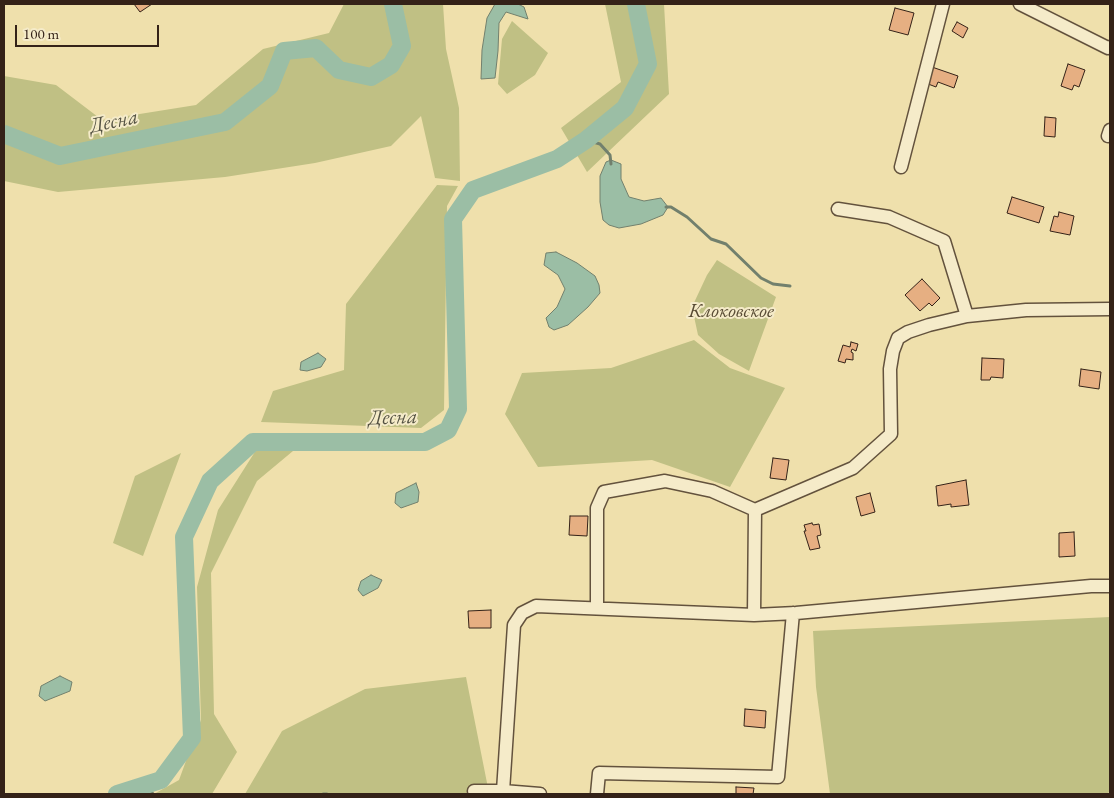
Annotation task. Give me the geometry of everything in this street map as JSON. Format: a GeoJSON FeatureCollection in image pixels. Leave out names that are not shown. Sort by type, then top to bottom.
{"type":"FeatureCollection","features":[{"type":"Feature","properties":{"kind":"street"},"geometry":{"type":"LineString","coordinates":[[901,166],[943,4]]}},
{"type":"Feature","properties":{"kind":"street"},"geometry":{"type":"LineString","coordinates":[[1020,4],[1108,48],[1110,47]]}},
{"type":"Feature","properties":{"kind":"street"},"geometry":{"type":"LineString","coordinates":[[838,209],[889,217],[944,241],[967,316]]}},
{"type":"Feature","properties":{"kind":"street"},"geometry":{"type":"LineString","coordinates":[[596,608],[597,508],[604,492],[666,481],[712,490],[755,510],[853,468],[891,434],[890,369],[893,351],[898,338],[908,332],[967,316],[1026,310],[1110,309]]}},
{"type":"Feature","properties":{"kind":"street"},"geometry":{"type":"LineString","coordinates":[[754,615],[755,510]]}},
{"type":"Feature","properties":{"kind":"street"},"geometry":{"type":"LineString","coordinates":[[503,791],[514,625],[522,612],[536,606],[754,615],[1091,586],[1110,586]]}},
{"type":"Feature","properties":{"kind":"street"},"geometry":{"type":"LineString","coordinates":[[597,794],[599,773],[778,777],[793,613]]}},
{"type":"Feature","properties":{"kind":"street"},"geometry":{"type":"LineString","coordinates":[[474,791],[540,794]]}},
{"type":"Feature","properties":{"kind":"green space"},"geometry":{"type":"Polygon","coordinates":[[[344,4],[443,4],[446,49],[459,108],[460,181],[435,178],[421,116],[391,146],[315,163],[225,177],[58,192],[4,181],[4,76],[56,85],[102,120],[196,105],[263,49],[329,33],[344,4]]]}},
{"type":"Feature","properties":{"kind":"green space"},"geometry":{"type":"Polygon","coordinates":[[[605,4],[664,4],[669,94],[587,172],[561,128],[621,82],[605,4]]]}},
{"type":"Feature","properties":{"kind":"green space"},"geometry":{"type":"Polygon","coordinates":[[[512,21],[548,53],[535,75],[507,94],[498,84],[502,39],[512,21]]]}},
{"type":"Feature","properties":{"kind":"green space"},"geometry":{"type":"Polygon","coordinates":[[[437,185],[458,186],[447,206],[444,410],[421,428],[261,422],[273,391],[344,370],[346,304],[437,185]]]}},
{"type":"Feature","properties":{"kind":"green space","name":"Клоковское"},"geometry":{"type":"Polygon","coordinates":[[[717,260],[776,297],[749,371],[719,354],[698,335],[692,307],[707,275],[717,260]]]}},
{"type":"Feature","properties":{"kind":"green space"},"geometry":{"type":"Polygon","coordinates":[[[694,340],[730,368],[785,388],[730,487],[652,460],[538,467],[505,414],[522,373],[611,368],[694,340]]]}},
{"type":"Feature","properties":{"kind":"green space"},"geometry":{"type":"Polygon","coordinates":[[[258,447],[293,451],[257,481],[211,573],[214,714],[237,752],[212,794],[154,794],[179,780],[201,720],[197,587],[218,510],[258,447]]]}},
{"type":"Feature","properties":{"kind":"green space"},"geometry":{"type":"Polygon","coordinates":[[[181,453],[143,556],[113,543],[135,476],[181,453]]]}},
{"type":"Feature","properties":{"kind":"green space"},"geometry":{"type":"Polygon","coordinates":[[[1110,617],[1110,792],[1105,794],[830,794],[816,687],[813,631],[1110,617]]]}},
{"type":"Feature","properties":{"kind":"green space"},"geometry":{"type":"Polygon","coordinates":[[[466,677],[489,793],[245,794],[282,731],[365,689],[466,677]]]}},
{"type":"Feature","properties":{"kind":"shaded area"},"geometry":{"type":"Polygon","coordinates":[[[495,4],[518,4],[524,7],[528,19],[506,12],[499,23],[495,78],[481,79],[482,50],[487,18],[495,4]]]}},
{"type":"Feature","properties":{"kind":"shaded area"},"geometry":{"type":"Polygon","coordinates":[[[611,160],[621,164],[621,179],[629,197],[644,201],[661,198],[668,207],[663,215],[641,224],[619,228],[609,225],[603,220],[600,202],[600,176],[606,162],[611,160]]]}},
{"type":"Feature","properties":{"kind":"shaded area"},"geometry":{"type":"Polygon","coordinates":[[[556,252],[577,263],[595,276],[600,293],[568,325],[554,330],[549,327],[546,318],[557,307],[565,289],[558,275],[544,265],[546,253],[556,252]]]}},
{"type":"Feature","properties":{"kind":"shaded area"},"geometry":{"type":"Polygon","coordinates":[[[318,353],[326,359],[321,367],[307,371],[300,370],[301,362],[318,353]]]}},
{"type":"Feature","properties":{"kind":"shaded area"},"geometry":{"type":"Polygon","coordinates":[[[416,483],[419,492],[418,502],[401,508],[395,503],[396,493],[416,483]]]}},
{"type":"Feature","properties":{"kind":"shaded area"},"geometry":{"type":"Polygon","coordinates":[[[371,575],[382,580],[378,588],[363,596],[358,590],[361,581],[371,575]]]}},
{"type":"Feature","properties":{"kind":"shaded area"},"geometry":{"type":"Polygon","coordinates":[[[60,676],[72,682],[70,691],[45,701],[39,696],[41,686],[60,676]]]}},
{"type":"Feature","properties":{"kind":"building"},"geometry":{"type":"Polygon","coordinates":[[[134,4],[152,4],[140,12],[134,4]]]}},
{"type":"Feature","properties":{"kind":"building"},"geometry":{"type":"Polygon","coordinates":[[[895,8],[914,13],[908,35],[889,30],[895,8]]]}},
{"type":"Feature","properties":{"kind":"building"},"geometry":{"type":"Polygon","coordinates":[[[957,22],[968,28],[963,38],[952,31],[957,22]]]}},
{"type":"Feature","properties":{"kind":"building"},"geometry":{"type":"Polygon","coordinates":[[[1068,64],[1085,70],[1079,87],[1074,85],[1072,90],[1061,86],[1068,64]]]}},
{"type":"Feature","properties":{"kind":"building"},"geometry":{"type":"Polygon","coordinates":[[[929,66],[958,76],[954,88],[938,82],[936,87],[923,82],[929,66]]]}},
{"type":"Feature","properties":{"kind":"building"},"geometry":{"type":"Polygon","coordinates":[[[1045,117],[1056,118],[1055,137],[1044,136],[1045,117]]]}},
{"type":"Feature","properties":{"kind":"building"},"geometry":{"type":"Polygon","coordinates":[[[1012,197],[1044,207],[1039,223],[1007,213],[1012,197]]]}},
{"type":"Feature","properties":{"kind":"building"},"geometry":{"type":"Polygon","coordinates":[[[1059,212],[1074,216],[1070,235],[1050,231],[1054,216],[1058,217],[1059,212]]]}},
{"type":"Feature","properties":{"kind":"building"},"geometry":{"type":"Polygon","coordinates":[[[922,279],[940,298],[932,306],[929,303],[920,311],[905,295],[922,279]]]}},
{"type":"Feature","properties":{"kind":"building"},"geometry":{"type":"Polygon","coordinates":[[[851,342],[858,344],[856,351],[852,349],[851,352],[853,353],[853,360],[846,359],[845,363],[838,361],[843,345],[850,347],[851,342]]]}},
{"type":"Feature","properties":{"kind":"building"},"geometry":{"type":"Polygon","coordinates":[[[982,358],[1004,359],[1003,378],[991,377],[990,380],[981,380],[982,358]]]}},
{"type":"Feature","properties":{"kind":"building"},"geometry":{"type":"Polygon","coordinates":[[[1081,369],[1101,372],[1099,389],[1079,386],[1081,369]]]}},
{"type":"Feature","properties":{"kind":"building"},"geometry":{"type":"Polygon","coordinates":[[[773,458],[789,460],[786,480],[770,478],[773,458]]]}},
{"type":"Feature","properties":{"kind":"building"},"geometry":{"type":"Polygon","coordinates":[[[966,480],[969,505],[951,507],[951,504],[938,506],[936,486],[966,480]]]}},
{"type":"Feature","properties":{"kind":"building"},"geometry":{"type":"Polygon","coordinates":[[[870,493],[875,512],[861,516],[856,497],[870,493]]]}},
{"type":"Feature","properties":{"kind":"building"},"geometry":{"type":"Polygon","coordinates":[[[570,516],[588,516],[587,536],[569,535],[570,516]]]}},
{"type":"Feature","properties":{"kind":"building"},"geometry":{"type":"Polygon","coordinates":[[[812,523],[813,525],[819,524],[821,535],[817,536],[820,548],[810,550],[804,525],[812,523]]]}},
{"type":"Feature","properties":{"kind":"building"},"geometry":{"type":"Polygon","coordinates":[[[1074,532],[1075,556],[1059,557],[1059,533],[1074,532]]]}},
{"type":"Feature","properties":{"kind":"building"},"geometry":{"type":"Polygon","coordinates":[[[491,610],[491,628],[469,628],[468,611],[491,610]]]}},
{"type":"Feature","properties":{"kind":"building"},"geometry":{"type":"Polygon","coordinates":[[[745,709],[766,711],[765,728],[744,726],[745,709]]]}},
{"type":"Feature","properties":{"kind":"building"},"geometry":{"type":"Polygon","coordinates":[[[736,787],[754,788],[753,794],[736,794],[736,787]]]}},
{"type":"Feature","properties":{"kind":"waterway","name":"Десна"},"geometry":{"type":"LineString","coordinates":[[4,134],[60,156],[225,122],[270,86],[284,51],[316,48],[339,70],[371,77],[391,65],[402,46],[393,4]]}},
{"type":"Feature","properties":{"kind":"waterway","name":"Десна"},"geometry":{"type":"LineString","coordinates":[[117,794],[161,780],[192,738],[184,537],[210,481],[253,442],[425,442],[448,430],[458,409],[453,219],[473,190],[557,159],[586,140],[625,108],[648,64],[636,4]]}},
{"type":"Feature","properties":{"kind":"waterway"},"geometry":{"type":"LineString","coordinates":[[586,140],[600,144],[610,155],[611,164]]}},
{"type":"Feature","properties":{"kind":"waterway"},"geometry":{"type":"LineString","coordinates":[[666,207],[671,207],[687,217],[711,239],[726,244],[761,278],[773,284],[790,286]]}},
{"type":"Feature","properties":{"kind":"waterway"},"geometry":{"type":"LineString","coordinates":[[147,785],[153,794]]}}]}
